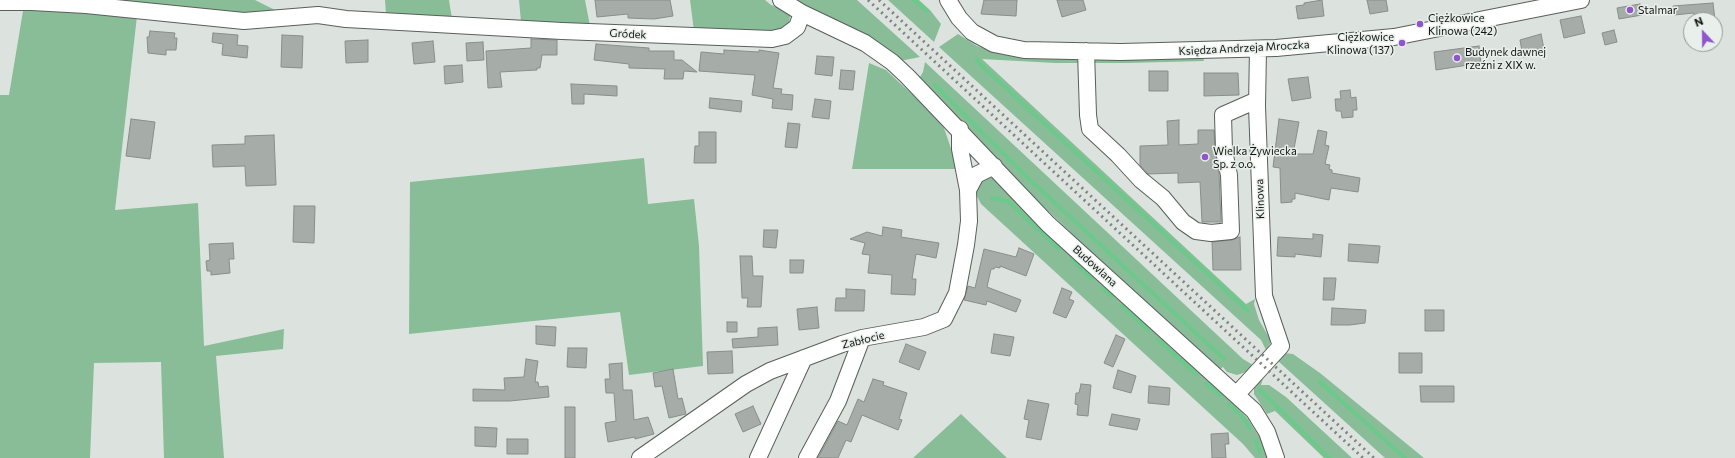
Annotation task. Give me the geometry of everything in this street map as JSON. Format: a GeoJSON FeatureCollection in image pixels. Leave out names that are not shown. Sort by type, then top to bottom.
{"type":"FeatureCollection","features":[{"type":"Feature","properties":{"kind":"street"},"geometry":{"type":"LineString","coordinates":[[781,0],[802,13]]}},
{"type":"Feature","properties":{"kind":"street","name":"Księdza Andrzeja Mroczka"},"geometry":{"type":"LineString","coordinates":[[948,0],[959,18],[972,32],[994,44],[1024,50],[1144,52],[1258,49],[1413,34],[1581,0]]}},
{"type":"Feature","properties":{"kind":"street","name":"Gródek"},"geometry":{"type":"LineString","coordinates":[[0,2],[86,5],[244,21],[318,15],[346,19],[547,30],[772,39],[785,36],[797,27],[802,13]]}},
{"type":"Feature","properties":{"kind":"street","name":"Budowlana"},"geometry":{"type":"LineString","coordinates":[[802,13],[865,43],[892,62],[907,76],[960,129],[1048,224],[1254,411],[1266,429],[1276,458]]}},
{"type":"Feature","properties":{"kind":"street","name":"Klinowa"},"geometry":{"type":"LineString","coordinates":[[1237,394],[1281,346],[1264,296],[1257,100],[1258,49]]}},
{"type":"Feature","properties":{"kind":"street"},"geometry":{"type":"LineString","coordinates":[[1086,51],[1088,114],[1090,129],[1118,155],[1141,180],[1163,198],[1183,222],[1196,232],[1211,233],[1232,231],[1229,175],[1224,151],[1223,114],[1257,100]]}},
{"type":"Feature","properties":{"kind":"street","name":"Zabłocie"},"geometry":{"type":"LineString","coordinates":[[640,458],[746,384],[770,371],[862,338],[924,327],[944,319],[957,293],[969,221],[968,190],[960,149],[960,129]]}},
{"type":"Feature","properties":{"kind":"street"},"geometry":{"type":"LineString","coordinates":[[968,190],[976,175],[994,166]]}},
{"type":"Feature","properties":{"kind":"street"},"geometry":{"type":"LineString","coordinates":[[807,458],[838,401],[862,338]]}},
{"type":"Feature","properties":{"kind":"street"},"geometry":{"type":"LineString","coordinates":[[758,458],[804,358]]}},
{"type":"Feature","properties":{"kind":"green space"},"geometry":{"type":"Polygon","coordinates":[[[125,0],[255,0],[277,11],[257,17],[124,4],[125,0]]]}},
{"type":"Feature","properties":{"kind":"green space"},"geometry":{"type":"Polygon","coordinates":[[[385,0],[449,0],[452,19],[386,14],[385,0]]]}},
{"type":"Feature","properties":{"kind":"green space"},"geometry":{"type":"Polygon","coordinates":[[[519,0],[585,0],[590,26],[521,22],[519,0]]]}},
{"type":"Feature","properties":{"kind":"green space"},"geometry":{"type":"Polygon","coordinates":[[[690,0],[765,0],[771,5],[779,7],[790,16],[789,25],[780,30],[694,31],[690,0]]]}},
{"type":"Feature","properties":{"kind":"green space"},"geometry":{"type":"Polygon","coordinates":[[[796,0],[857,0],[920,57],[900,61],[874,41],[796,0]]]}},
{"type":"Feature","properties":{"kind":"green space"},"geometry":{"type":"Polygon","coordinates":[[[888,0],[919,0],[930,10],[941,24],[934,42],[888,0]]]}},
{"type":"Feature","properties":{"kind":"green space"},"geometry":{"type":"Polygon","coordinates":[[[24,5],[137,16],[115,210],[198,203],[204,346],[284,329],[283,349],[216,356],[224,458],[164,458],[161,362],[94,363],[90,458],[0,458],[0,95],[9,95],[24,5]]]}},
{"type":"Feature","properties":{"kind":"green space"},"geometry":{"type":"Polygon","coordinates":[[[958,34],[977,46],[993,52],[1015,57],[1203,57],[1204,61],[1128,63],[1055,63],[982,59],[1246,304],[1255,299],[1254,304],[1259,320],[1270,339],[1270,344],[1266,350],[1261,340],[939,47],[958,34]]]}},
{"type":"Feature","properties":{"kind":"green space"},"geometry":{"type":"Polygon","coordinates":[[[925,62],[1243,359],[1253,365],[1246,372],[1237,375],[1227,372],[1223,367],[1219,370],[1096,257],[1010,174],[920,77],[923,72],[925,62]]]}},
{"type":"Feature","properties":{"kind":"green space"},"geometry":{"type":"Polygon","coordinates":[[[869,63],[886,70],[932,113],[944,128],[958,169],[852,169],[869,63]]]}},
{"type":"Feature","properties":{"kind":"green space"},"geometry":{"type":"Polygon","coordinates":[[[644,158],[648,204],[694,199],[699,246],[703,366],[629,375],[620,312],[409,334],[410,182],[644,158]]]}},
{"type":"Feature","properties":{"kind":"green space"},"geometry":{"type":"Polygon","coordinates":[[[987,177],[997,179],[1166,337],[1168,345],[1223,393],[1248,419],[1260,438],[1264,438],[1270,458],[1255,458],[1243,444],[981,204],[976,194],[978,182],[987,177]]]}},
{"type":"Feature","properties":{"kind":"green space"},"geometry":{"type":"Polygon","coordinates":[[[1283,353],[1293,354],[1320,373],[1424,458],[1385,458],[1278,361],[1283,353]]]}},
{"type":"Feature","properties":{"kind":"green space"},"geometry":{"type":"Polygon","coordinates":[[[1264,375],[1261,385],[1269,385],[1286,397],[1352,458],[1324,458],[1275,411],[1267,414],[1254,394],[1254,388],[1257,382],[1264,375]]]}},
{"type":"Feature","properties":{"kind":"green space"},"geometry":{"type":"Polygon","coordinates":[[[961,414],[1007,458],[913,458],[961,414]]]}},
{"type":"Feature","properties":{"kind":"building"},"geometry":{"type":"Polygon","coordinates":[[[595,0],[670,0],[673,16],[654,19],[628,18],[628,14],[597,17],[595,0]]]}},
{"type":"Feature","properties":{"kind":"building"},"geometry":{"type":"Polygon","coordinates":[[[984,0],[1017,0],[1016,16],[981,14],[984,0]]]}},
{"type":"Feature","properties":{"kind":"building"},"geometry":{"type":"Polygon","coordinates":[[[1057,0],[1083,0],[1086,10],[1062,17],[1057,0]]]}},
{"type":"Feature","properties":{"kind":"building"},"geometry":{"type":"Polygon","coordinates":[[[1322,0],[1324,16],[1298,19],[1296,6],[1322,0]]]}},
{"type":"Feature","properties":{"kind":"building"},"geometry":{"type":"Polygon","coordinates":[[[1367,0],[1386,0],[1388,11],[1370,14],[1367,0]]]}},
{"type":"Feature","properties":{"kind":"building"},"geometry":{"type":"Polygon","coordinates":[[[1713,3],[1714,12],[1683,12],[1683,14],[1674,15],[1673,6],[1713,3]]]}},
{"type":"Feature","properties":{"kind":"building"},"geometry":{"type":"Polygon","coordinates":[[[1640,4],[1642,15],[1619,19],[1617,8],[1640,4]]]}},
{"type":"Feature","properties":{"kind":"building"},"geometry":{"type":"Polygon","coordinates":[[[1581,16],[1585,33],[1564,38],[1560,20],[1581,16]]]}},
{"type":"Feature","properties":{"kind":"building"},"geometry":{"type":"Polygon","coordinates":[[[1614,30],[1617,42],[1605,45],[1602,33],[1614,30]]]}},
{"type":"Feature","properties":{"kind":"building"},"geometry":{"type":"Polygon","coordinates":[[[150,31],[175,33],[174,38],[177,38],[176,50],[166,50],[166,55],[148,53],[147,37],[149,37],[150,31]]]}},
{"type":"Feature","properties":{"kind":"building"},"geometry":{"type":"Polygon","coordinates":[[[213,33],[238,35],[237,45],[248,46],[247,58],[222,55],[223,44],[212,42],[213,33]]]}},
{"type":"Feature","properties":{"kind":"building"},"geometry":{"type":"Polygon","coordinates":[[[1541,34],[1545,54],[1523,57],[1520,40],[1541,34]]]}},
{"type":"Feature","properties":{"kind":"building"},"geometry":{"type":"Polygon","coordinates":[[[282,35],[303,36],[302,68],[281,67],[282,35]]]}},
{"type":"Feature","properties":{"kind":"building"},"geometry":{"type":"Polygon","coordinates":[[[531,39],[557,40],[557,55],[542,55],[540,68],[537,68],[537,70],[500,72],[502,87],[488,88],[486,51],[531,48],[531,39]]]}},
{"type":"Feature","properties":{"kind":"building"},"geometry":{"type":"Polygon","coordinates":[[[368,40],[368,62],[346,63],[345,41],[368,40]]]}},
{"type":"Feature","properties":{"kind":"building"},"geometry":{"type":"Polygon","coordinates":[[[433,41],[435,62],[414,64],[412,43],[433,41]]]}},
{"type":"Feature","properties":{"kind":"building"},"geometry":{"type":"Polygon","coordinates":[[[483,42],[484,60],[467,61],[466,43],[483,42]]]}},
{"type":"Feature","properties":{"kind":"building"},"geometry":{"type":"Polygon","coordinates":[[[596,44],[649,48],[649,51],[674,51],[674,60],[682,60],[697,72],[684,71],[683,79],[664,79],[665,69],[629,68],[629,64],[594,60],[596,44]]]}},
{"type":"Feature","properties":{"kind":"building","name":"Budynek dawnej rzeźni z XIX w."},"geometry":{"type":"Polygon","coordinates":[[[1479,46],[1481,63],[1436,70],[1434,52],[1479,46]]]}},
{"type":"Feature","properties":{"kind":"building"},"geometry":{"type":"Polygon","coordinates":[[[724,50],[759,52],[759,50],[779,53],[773,88],[782,89],[781,94],[793,95],[792,110],[772,108],[773,99],[752,95],[755,75],[699,71],[701,52],[724,54],[724,50]]]}},
{"type":"Feature","properties":{"kind":"building"},"geometry":{"type":"Polygon","coordinates":[[[817,56],[834,57],[832,76],[815,74],[817,56]]]}},
{"type":"Feature","properties":{"kind":"building"},"geometry":{"type":"Polygon","coordinates":[[[462,65],[463,82],[445,84],[444,66],[462,65]]]}},
{"type":"Feature","properties":{"kind":"building"},"geometry":{"type":"Polygon","coordinates":[[[841,70],[855,71],[853,90],[839,89],[841,70]]]}},
{"type":"Feature","properties":{"kind":"building"},"geometry":{"type":"Polygon","coordinates":[[[1149,71],[1168,71],[1168,91],[1149,91],[1149,71]]]}},
{"type":"Feature","properties":{"kind":"building"},"geometry":{"type":"Polygon","coordinates":[[[1204,73],[1238,73],[1239,95],[1204,96],[1204,73]]]}},
{"type":"Feature","properties":{"kind":"building"},"geometry":{"type":"Polygon","coordinates":[[[1308,77],[1311,98],[1292,101],[1288,79],[1308,77]]]}},
{"type":"Feature","properties":{"kind":"building"},"geometry":{"type":"Polygon","coordinates":[[[571,84],[617,86],[617,96],[584,94],[584,104],[572,104],[571,84]]]}},
{"type":"Feature","properties":{"kind":"building"},"geometry":{"type":"Polygon","coordinates":[[[1350,90],[1351,98],[1356,97],[1357,110],[1353,110],[1353,117],[1342,118],[1341,111],[1336,111],[1335,99],[1341,99],[1340,91],[1350,90]]]}},
{"type":"Feature","properties":{"kind":"building"},"geometry":{"type":"Polygon","coordinates":[[[710,98],[742,101],[741,112],[709,108],[710,98]]]}},
{"type":"Feature","properties":{"kind":"building"},"geometry":{"type":"Polygon","coordinates":[[[815,99],[831,101],[829,119],[812,117],[815,99]]]}},
{"type":"Feature","properties":{"kind":"building"},"geometry":{"type":"Polygon","coordinates":[[[131,119],[155,122],[150,159],[126,156],[131,119]]]}},
{"type":"Feature","properties":{"kind":"building"},"geometry":{"type":"Polygon","coordinates":[[[1279,119],[1299,122],[1293,154],[1313,154],[1318,130],[1327,132],[1325,145],[1329,146],[1325,164],[1330,165],[1329,169],[1332,170],[1332,173],[1360,178],[1358,192],[1331,188],[1329,200],[1295,193],[1295,199],[1292,199],[1292,202],[1281,203],[1280,168],[1273,167],[1279,119]]]}},
{"type":"Feature","properties":{"kind":"building"},"geometry":{"type":"Polygon","coordinates":[[[1179,120],[1179,145],[1198,144],[1198,130],[1214,130],[1215,151],[1219,173],[1221,222],[1202,222],[1200,182],[1178,183],[1178,173],[1148,174],[1140,165],[1140,146],[1168,145],[1167,121],[1179,120]]]}},
{"type":"Feature","properties":{"kind":"building"},"geometry":{"type":"Polygon","coordinates":[[[788,123],[800,124],[797,148],[785,147],[788,123]]]}},
{"type":"Feature","properties":{"kind":"building"},"geometry":{"type":"Polygon","coordinates":[[[699,132],[716,132],[716,163],[694,163],[695,146],[699,146],[699,132]]]}},
{"type":"Feature","properties":{"kind":"building"},"geometry":{"type":"Polygon","coordinates":[[[274,135],[276,185],[246,186],[245,166],[213,167],[212,145],[245,144],[245,136],[274,135]]]}},
{"type":"Feature","properties":{"kind":"building"},"geometry":{"type":"Polygon","coordinates":[[[294,206],[315,206],[314,243],[293,242],[294,206]]]}},
{"type":"Feature","properties":{"kind":"building"},"geometry":{"type":"Polygon","coordinates":[[[883,227],[902,230],[901,237],[939,243],[936,258],[916,254],[912,279],[916,279],[915,295],[891,294],[892,275],[868,273],[870,255],[862,254],[865,243],[850,239],[867,232],[882,236],[883,227]]]}},
{"type":"Feature","properties":{"kind":"building"},"geometry":{"type":"Polygon","coordinates":[[[764,230],[778,230],[776,248],[763,247],[764,230]]]}},
{"type":"Feature","properties":{"kind":"building"},"geometry":{"type":"Polygon","coordinates":[[[1313,234],[1323,235],[1321,257],[1295,254],[1295,257],[1277,256],[1278,237],[1313,239],[1313,234]]]}},
{"type":"Feature","properties":{"kind":"building"},"geometry":{"type":"Polygon","coordinates":[[[1240,237],[1241,270],[1213,270],[1212,242],[1232,240],[1240,237]]]}},
{"type":"Feature","properties":{"kind":"building"},"geometry":{"type":"Polygon","coordinates":[[[233,243],[234,259],[229,259],[230,273],[211,275],[211,271],[207,271],[206,261],[210,260],[209,244],[233,243]]]}},
{"type":"Feature","properties":{"kind":"building"},"geometry":{"type":"Polygon","coordinates":[[[1349,244],[1380,246],[1378,263],[1348,261],[1349,244]]]}},
{"type":"Feature","properties":{"kind":"building"},"geometry":{"type":"Polygon","coordinates":[[[1019,248],[1034,254],[1026,276],[1000,266],[1000,268],[995,267],[994,269],[991,269],[987,287],[1021,300],[1016,312],[987,301],[986,305],[964,300],[968,286],[975,288],[984,249],[1016,257],[1019,248]]]}},
{"type":"Feature","properties":{"kind":"building"},"geometry":{"type":"Polygon","coordinates":[[[740,256],[752,256],[753,276],[763,276],[761,307],[747,307],[748,298],[742,298],[740,256]]]}},
{"type":"Feature","properties":{"kind":"building"},"geometry":{"type":"Polygon","coordinates":[[[790,260],[804,260],[803,273],[790,273],[790,260]]]}},
{"type":"Feature","properties":{"kind":"building"},"geometry":{"type":"Polygon","coordinates":[[[1324,278],[1336,278],[1334,300],[1323,300],[1324,278]]]}},
{"type":"Feature","properties":{"kind":"building"},"geometry":{"type":"Polygon","coordinates":[[[1062,288],[1072,292],[1069,299],[1074,301],[1066,318],[1053,313],[1062,288]]]}},
{"type":"Feature","properties":{"kind":"building"},"geometry":{"type":"Polygon","coordinates":[[[846,289],[865,290],[864,311],[835,311],[836,298],[846,298],[846,289]]]}},
{"type":"Feature","properties":{"kind":"building"},"geometry":{"type":"Polygon","coordinates":[[[817,307],[819,328],[799,330],[797,309],[817,307]]]}},
{"type":"Feature","properties":{"kind":"building"},"geometry":{"type":"Polygon","coordinates":[[[1332,308],[1366,310],[1365,323],[1331,325],[1332,308]]]}},
{"type":"Feature","properties":{"kind":"building"},"geometry":{"type":"Polygon","coordinates":[[[1425,310],[1444,310],[1444,331],[1425,331],[1425,310]]]}},
{"type":"Feature","properties":{"kind":"building"},"geometry":{"type":"Polygon","coordinates":[[[727,322],[737,322],[737,332],[727,332],[727,322]]]}},
{"type":"Feature","properties":{"kind":"building"},"geometry":{"type":"Polygon","coordinates":[[[536,326],[556,327],[555,346],[536,344],[536,326]]]}},
{"type":"Feature","properties":{"kind":"building"},"geometry":{"type":"Polygon","coordinates":[[[777,327],[778,345],[733,348],[732,339],[758,337],[758,328],[777,327]]]}},
{"type":"Feature","properties":{"kind":"building"},"geometry":{"type":"Polygon","coordinates":[[[994,334],[1014,337],[1010,356],[991,353],[994,334]]]}},
{"type":"Feature","properties":{"kind":"building"},"geometry":{"type":"Polygon","coordinates":[[[1116,335],[1125,339],[1113,367],[1104,363],[1116,335]]]}},
{"type":"Feature","properties":{"kind":"building"},"geometry":{"type":"Polygon","coordinates":[[[906,344],[926,352],[919,370],[899,362],[906,344]]]}},
{"type":"Feature","properties":{"kind":"building"},"geometry":{"type":"Polygon","coordinates":[[[568,348],[587,348],[586,368],[567,367],[568,348]]]}},
{"type":"Feature","properties":{"kind":"building"},"geometry":{"type":"Polygon","coordinates":[[[732,351],[733,373],[708,374],[707,352],[732,351]]]}},
{"type":"Feature","properties":{"kind":"building"},"geometry":{"type":"Polygon","coordinates":[[[1399,353],[1422,353],[1422,373],[1399,373],[1399,353]]]}},
{"type":"Feature","properties":{"kind":"building"},"geometry":{"type":"Polygon","coordinates":[[[526,359],[538,361],[535,382],[538,382],[539,387],[548,386],[549,397],[510,401],[473,401],[473,389],[505,390],[504,378],[524,377],[526,359]]]}},
{"type":"Feature","properties":{"kind":"building"},"geometry":{"type":"Polygon","coordinates":[[[622,363],[623,390],[632,390],[634,420],[648,417],[654,434],[635,439],[635,437],[608,442],[605,423],[616,421],[614,393],[606,393],[605,379],[610,379],[609,364],[622,363]]]}},
{"type":"Feature","properties":{"kind":"building"},"geometry":{"type":"Polygon","coordinates":[[[673,369],[678,399],[682,398],[686,414],[669,418],[662,386],[655,387],[653,373],[673,369]]]}},
{"type":"Feature","properties":{"kind":"building"},"geometry":{"type":"Polygon","coordinates":[[[1118,370],[1136,376],[1131,393],[1113,388],[1118,370]]]}},
{"type":"Feature","properties":{"kind":"building"},"geometry":{"type":"Polygon","coordinates":[[[873,379],[884,382],[883,385],[907,393],[899,419],[902,420],[898,430],[862,415],[851,442],[846,440],[838,458],[818,458],[838,421],[847,425],[858,399],[864,402],[873,379]]]}},
{"type":"Feature","properties":{"kind":"building"},"geometry":{"type":"Polygon","coordinates":[[[1081,384],[1091,385],[1088,416],[1077,415],[1078,405],[1075,404],[1076,393],[1079,393],[1081,384]]]}},
{"type":"Feature","properties":{"kind":"building"},"geometry":{"type":"Polygon","coordinates":[[[1149,386],[1170,388],[1169,405],[1148,403],[1149,386]]]}},
{"type":"Feature","properties":{"kind":"building"},"geometry":{"type":"Polygon","coordinates":[[[1420,386],[1454,386],[1454,402],[1421,402],[1420,386]]]}},
{"type":"Feature","properties":{"kind":"building"},"geometry":{"type":"Polygon","coordinates":[[[1028,400],[1049,404],[1041,440],[1026,437],[1029,420],[1024,419],[1028,400]]]}},
{"type":"Feature","properties":{"kind":"building"},"geometry":{"type":"Polygon","coordinates":[[[753,406],[761,424],[743,432],[735,414],[753,406]]]}},
{"type":"Feature","properties":{"kind":"building"},"geometry":{"type":"Polygon","coordinates":[[[565,407],[575,407],[575,458],[565,458],[565,407]]]}},
{"type":"Feature","properties":{"kind":"building"},"geometry":{"type":"Polygon","coordinates":[[[1112,414],[1140,419],[1137,430],[1109,425],[1112,414]]]}},
{"type":"Feature","properties":{"kind":"building"},"geometry":{"type":"Polygon","coordinates":[[[475,427],[497,428],[496,447],[475,446],[475,427]]]}},
{"type":"Feature","properties":{"kind":"building"},"geometry":{"type":"Polygon","coordinates":[[[1228,433],[1229,444],[1225,444],[1226,458],[1212,458],[1211,434],[1228,433]]]}},
{"type":"Feature","properties":{"kind":"building"},"geometry":{"type":"Polygon","coordinates":[[[507,439],[528,439],[528,454],[507,454],[507,439]]]}},
{"type":"Feature","properties":{"kind":"waterway"},"geometry":{"type":"LineString","coordinates":[[914,0],[927,11]]}},
{"type":"Feature","properties":{"kind":"waterway"},"geometry":{"type":"LineString","coordinates":[[977,59],[982,66],[1248,311]]}},
{"type":"Feature","properties":{"kind":"waterway"},"geometry":{"type":"LineString","coordinates":[[935,85],[1028,178],[1224,359]]}},
{"type":"Feature","properties":{"kind":"waterway"},"geometry":{"type":"LineString","coordinates":[[992,198],[1008,201],[1059,249]]}},
{"type":"Feature","properties":{"kind":"waterway"},"geometry":{"type":"LineString","coordinates":[[1072,259],[1092,279]]}},
{"type":"Feature","properties":{"kind":"waterway"},"geometry":{"type":"LineString","coordinates":[[1102,288],[1112,296]]}},
{"type":"Feature","properties":{"kind":"waterway"},"geometry":{"type":"LineString","coordinates":[[1122,306],[1148,330]]}},
{"type":"Feature","properties":{"kind":"waterway"},"geometry":{"type":"LineString","coordinates":[[1158,340],[1196,374]]}},
{"type":"Feature","properties":{"kind":"waterway"},"geometry":{"type":"LineString","coordinates":[[1319,381],[1405,458]]}},
{"type":"Feature","properties":{"kind":"waterway"},"geometry":{"type":"LineString","coordinates":[[1206,383],[1220,395]]}},
{"type":"Feature","properties":{"kind":"waterway"},"geometry":{"type":"LineString","coordinates":[[1260,390],[1329,458]]}},
{"type":"Feature","properties":{"kind":"waterway"},"geometry":{"type":"LineString","coordinates":[[1229,404],[1245,419],[1250,428]]}},
{"type":"Feature","properties":{"kind":"waterway"},"geometry":{"type":"LineString","coordinates":[[1256,441],[1260,452]]}},
{"type":"Feature","properties":{"kind":"railway"},"geometry":{"type":"LineString","coordinates":[[868,0],[1363,458]]}},
{"type":"Feature","properties":{"kind":"railway"},"geometry":{"type":"LineString","coordinates":[[879,0],[1374,458]]}},
{"type":"Feature","properties":{"kind":"place","name":"Stalmar"},"geometry":{"type":"Point","coordinates":[1630,10]}},
{"type":"Feature","properties":{"kind":"place","name":"Ciężkowice Klinowa (242)"},"geometry":{"type":"Point","coordinates":[1420,24]}},
{"type":"Feature","properties":{"kind":"place","name":"Ciężkowice Klinowa (137)"},"geometry":{"type":"Point","coordinates":[1402,43]}},
{"type":"Feature","properties":{"kind":"place","name":"Budynek dawnej rzeźni z XIX w."},"geometry":{"type":"Point","coordinates":[1457,58]}},
{"type":"Feature","properties":{"kind":"place","name":"Wielka Żywiecka Sp. z o.o."},"geometry":{"type":"Point","coordinates":[1205,157]}}]}
